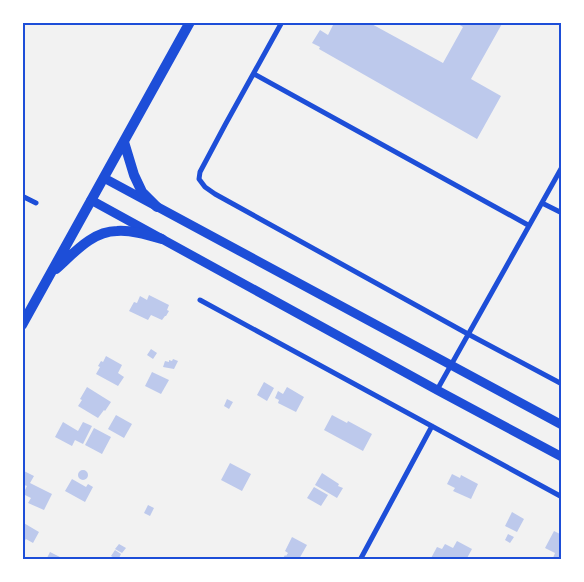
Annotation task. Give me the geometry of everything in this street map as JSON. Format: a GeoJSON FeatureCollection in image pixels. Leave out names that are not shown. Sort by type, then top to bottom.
{"type":"FeatureCollection","features":[{"type":"Feature","properties":{"kind":"main road"},"geometry":{"type":"LineString","coordinates":[[22,325],[190,22]]}},
{"type":"Feature","properties":{"kind":"main road"},"geometry":{"type":"LineString","coordinates":[[124,142],[134,175],[142,192],[157,207]]}},
{"type":"Feature","properties":{"kind":"main road"},"geometry":{"type":"LineString","coordinates":[[51,273],[92,239],[103,233],[126,231],[162,239]]}},
{"type":"Feature","properties":{"kind":"street"},"geometry":{"type":"LineString","coordinates":[[282,22],[200,172],[199,179],[215,194],[562,384]]}},
{"type":"Feature","properties":{"kind":"street"},"geometry":{"type":"LineString","coordinates":[[254,74],[528,225]]}},
{"type":"Feature","properties":{"kind":"street"},"geometry":{"type":"LineString","coordinates":[[437,390],[562,166]]}},
{"type":"Feature","properties":{"kind":"street"},"geometry":{"type":"LineString","coordinates":[[104,178],[562,425]]}},
{"type":"Feature","properties":{"kind":"street"},"geometry":{"type":"LineString","coordinates":[[22,196],[36,203]]}},
{"type":"Feature","properties":{"kind":"street"},"geometry":{"type":"LineString","coordinates":[[91,200],[562,457]]}},
{"type":"Feature","properties":{"kind":"street"},"geometry":{"type":"LineString","coordinates":[[542,203],[562,213]]}},
{"type":"Feature","properties":{"kind":"street"},"geometry":{"type":"LineString","coordinates":[[200,300],[562,497]]}},
{"type":"Feature","properties":{"kind":"street"},"geometry":{"type":"LineString","coordinates":[[360,560],[432,426]]}},
{"type":"Feature","properties":{"kind":"building"},"geometry":{"type":"Polygon","coordinates":[[[339,22],[368,22],[443,63],[463,27],[455,22],[503,22],[471,79],[501,96],[477,139],[319,49],[320,47],[312,43],[320,30],[328,35],[334,23],[338,25],[339,22]]]}},
{"type":"Feature","properties":{"kind":"building"},"geometry":{"type":"Polygon","coordinates":[[[149,295],[169,305],[167,310],[169,311],[162,320],[151,315],[148,320],[129,311],[134,302],[137,303],[140,296],[147,300],[149,295]]]}},
{"type":"Feature","properties":{"kind":"building"},"geometry":{"type":"Polygon","coordinates":[[[151,349],[157,353],[153,359],[147,355],[151,349]]]}},
{"type":"Feature","properties":{"kind":"building"},"geometry":{"type":"Polygon","coordinates":[[[106,356],[122,365],[118,373],[124,377],[118,386],[96,374],[100,367],[98,366],[106,356]]]}},
{"type":"Feature","properties":{"kind":"building"},"geometry":{"type":"Polygon","coordinates":[[[173,359],[178,361],[174,369],[163,367],[165,361],[169,362],[169,360],[172,361],[173,359]]]}},
{"type":"Feature","properties":{"kind":"building"},"geometry":{"type":"Polygon","coordinates":[[[152,372],[169,380],[161,394],[145,386],[152,372]]]}},
{"type":"Feature","properties":{"kind":"building"},"geometry":{"type":"Polygon","coordinates":[[[264,382],[274,388],[267,401],[257,395],[264,382]]]}},
{"type":"Feature","properties":{"kind":"building"},"geometry":{"type":"Polygon","coordinates":[[[87,387],[111,402],[98,418],[78,406],[87,387]]]}},
{"type":"Feature","properties":{"kind":"building"},"geometry":{"type":"Polygon","coordinates":[[[287,387],[304,397],[296,412],[278,403],[279,400],[275,398],[278,391],[283,394],[287,387]]]}},
{"type":"Feature","properties":{"kind":"building"},"geometry":{"type":"Polygon","coordinates":[[[227,399],[233,402],[229,409],[224,406],[227,399]]]}},
{"type":"Feature","properties":{"kind":"building"},"geometry":{"type":"Polygon","coordinates":[[[116,415],[132,424],[124,438],[108,429],[116,415]]]}},
{"type":"Feature","properties":{"kind":"building"},"geometry":{"type":"Polygon","coordinates":[[[332,415],[372,434],[363,451],[324,430],[332,415]]]}},
{"type":"Feature","properties":{"kind":"building"},"geometry":{"type":"Polygon","coordinates":[[[63,422],[78,431],[83,422],[92,426],[83,444],[75,440],[72,446],[55,437],[63,422]]]}},
{"type":"Feature","properties":{"kind":"building"},"geometry":{"type":"Polygon","coordinates":[[[94,428],[111,437],[102,454],[85,445],[94,428]]]}},
{"type":"Feature","properties":{"kind":"building"},"geometry":{"type":"Polygon","coordinates":[[[230,463],[251,474],[242,491],[221,480],[230,463]]]}},
{"type":"Feature","properties":{"kind":"building"},"geometry":{"type":"Polygon","coordinates":[[[22,470],[34,476],[30,483],[52,494],[44,510],[28,503],[31,498],[23,494],[27,486],[22,484],[22,470]]]}},
{"type":"Feature","properties":{"kind":"building"},"geometry":{"type":"Polygon","coordinates":[[[81,470],[85,470],[88,475],[87,479],[81,480],[78,477],[78,473],[81,470]]]}},
{"type":"Feature","properties":{"kind":"building"},"geometry":{"type":"Polygon","coordinates":[[[322,473],[343,488],[337,498],[315,485],[322,473]]]}},
{"type":"Feature","properties":{"kind":"building"},"geometry":{"type":"Polygon","coordinates":[[[452,474],[460,478],[461,475],[478,484],[471,499],[453,491],[455,488],[447,484],[452,474]]]}},
{"type":"Feature","properties":{"kind":"building"},"geometry":{"type":"Polygon","coordinates":[[[72,479],[86,487],[88,484],[93,487],[85,502],[65,491],[72,479]]]}},
{"type":"Feature","properties":{"kind":"building"},"geometry":{"type":"Polygon","coordinates":[[[314,487],[328,495],[321,506],[307,498],[314,487]]]}},
{"type":"Feature","properties":{"kind":"building"},"geometry":{"type":"Polygon","coordinates":[[[148,505],[154,508],[150,516],[144,513],[148,505]]]}},
{"type":"Feature","properties":{"kind":"building"},"geometry":{"type":"Polygon","coordinates":[[[512,512],[524,519],[517,532],[505,526],[512,512]]]}},
{"type":"Feature","properties":{"kind":"building"},"geometry":{"type":"Polygon","coordinates":[[[22,522],[39,532],[33,543],[26,539],[22,544],[22,522]]]}},
{"type":"Feature","properties":{"kind":"building"},"geometry":{"type":"Polygon","coordinates":[[[554,531],[562,535],[562,560],[553,558],[555,553],[545,548],[554,531]]]}},
{"type":"Feature","properties":{"kind":"building"},"geometry":{"type":"Polygon","coordinates":[[[508,534],[514,537],[510,543],[505,540],[508,534]]]}},
{"type":"Feature","properties":{"kind":"building"},"geometry":{"type":"Polygon","coordinates":[[[292,537],[307,545],[299,559],[282,560],[288,553],[285,551],[292,537]]]}},
{"type":"Feature","properties":{"kind":"building"},"geometry":{"type":"Polygon","coordinates":[[[457,541],[472,549],[466,560],[430,560],[437,547],[442,549],[445,544],[453,548],[457,541]]]}},
{"type":"Feature","properties":{"kind":"building"},"geometry":{"type":"Polygon","coordinates":[[[119,544],[126,548],[122,553],[115,549],[119,544]]]}},
{"type":"Feature","properties":{"kind":"building"},"geometry":{"type":"Polygon","coordinates":[[[115,550],[121,554],[118,560],[111,556],[115,550]]]}},
{"type":"Feature","properties":{"kind":"building"},"geometry":{"type":"Polygon","coordinates":[[[50,552],[62,558],[61,560],[46,560],[50,552]]]}}]}
